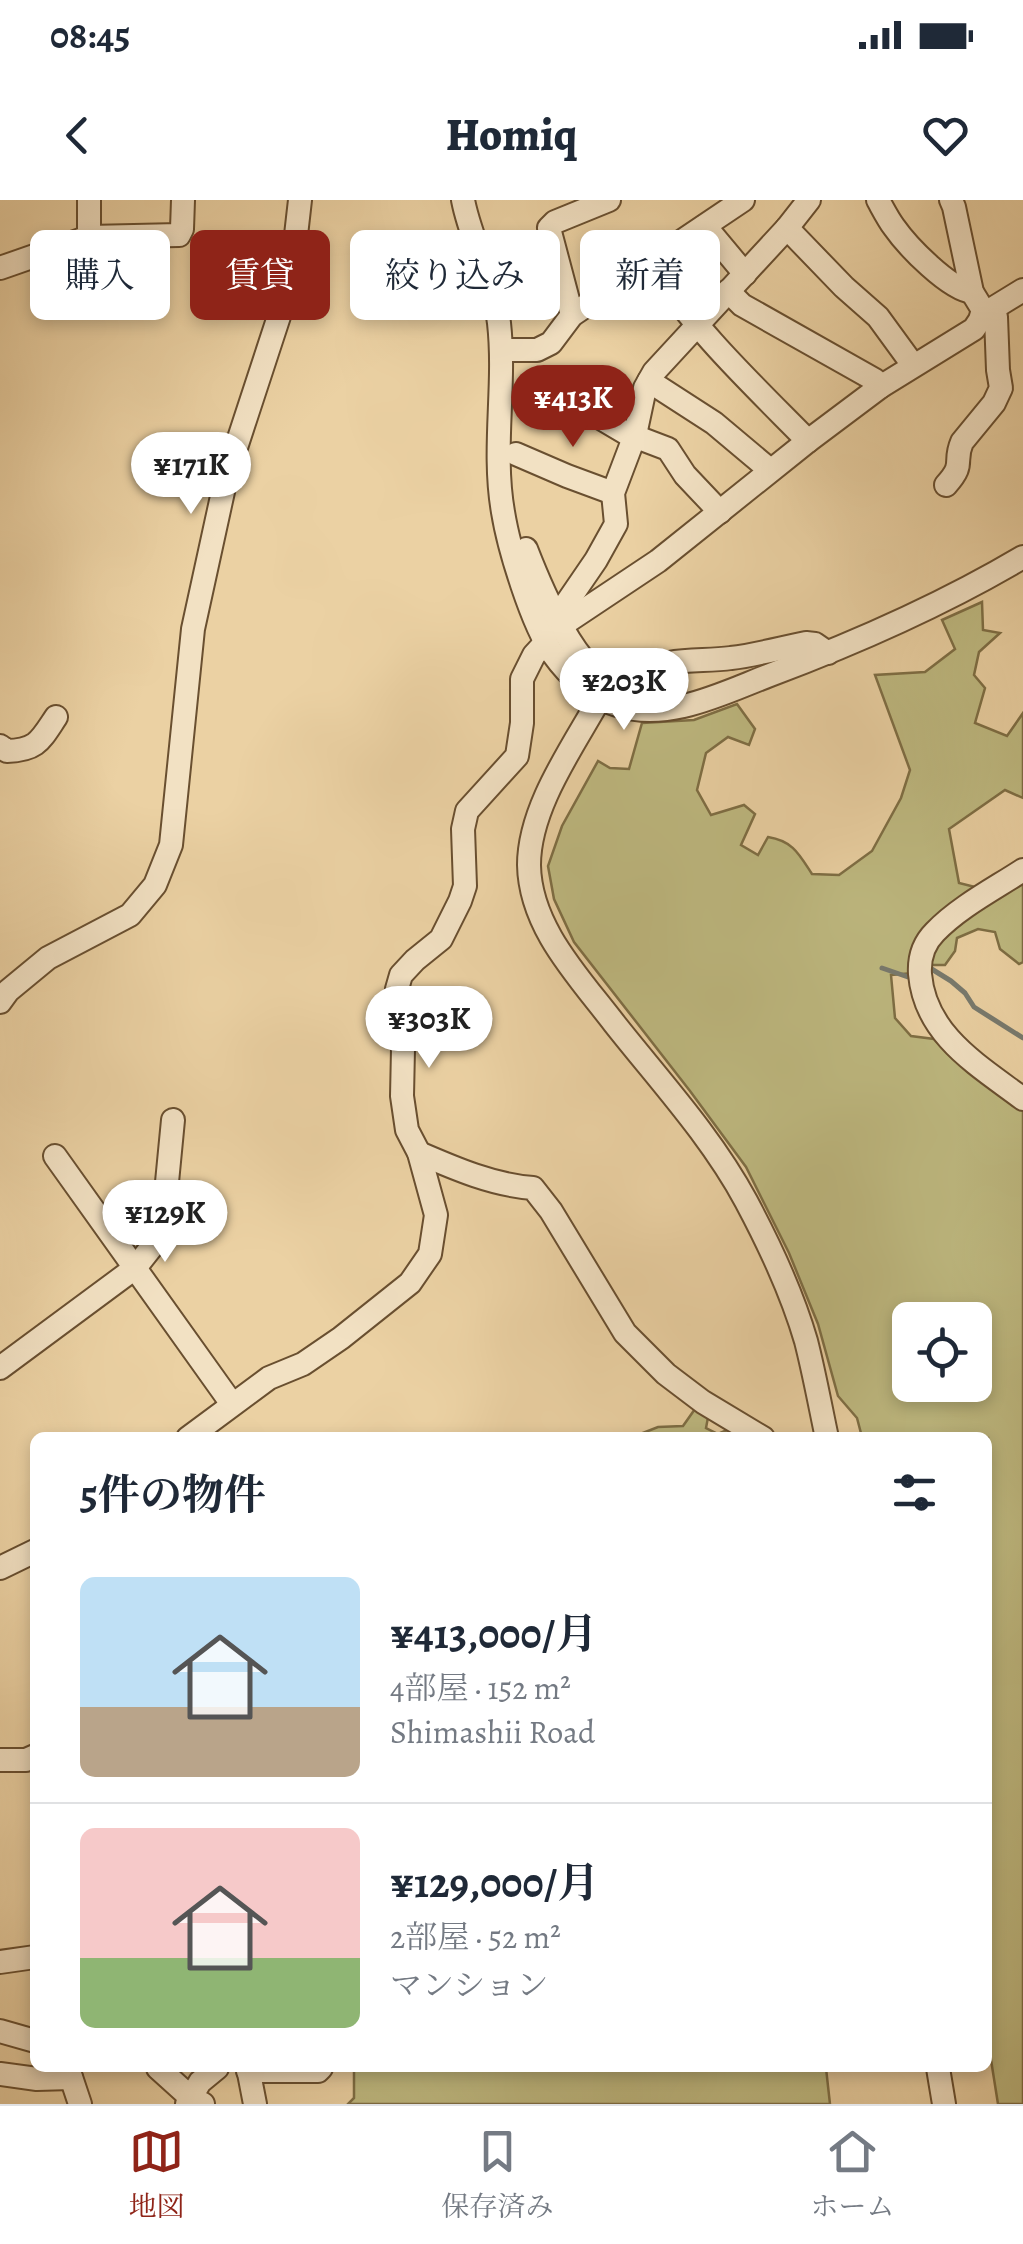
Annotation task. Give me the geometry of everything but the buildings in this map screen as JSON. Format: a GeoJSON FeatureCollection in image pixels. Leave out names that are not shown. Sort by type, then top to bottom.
{"type":"FeatureCollection","features":[{"type":"Feature","properties":{"kind":"street"},"geometry":{"type":"LineString","coordinates":[[89,200],[89,230]]}},
{"type":"Feature","properties":{"kind":"street"},"geometry":{"type":"LineString","coordinates":[[170,235],[179,235],[182,229],[183,200]]}},
{"type":"Feature","properties":{"kind":"street"},"geometry":{"type":"LineString","coordinates":[[0,1002],[48,958],[130,915],[156,884],[170,845],[193,629],[226,478],[285,298],[300,200]]}},
{"type":"Feature","properties":{"kind":"street"},"geometry":{"type":"LineString","coordinates":[[463,200],[498,321],[498,456],[506,527],[528,599],[584,662],[597,674],[616,682],[668,663],[728,659],[806,643],[815,644],[828,654]]}},
{"type":"Feature","properties":{"kind":"street"},"geometry":{"type":"LineString","coordinates":[[572,315],[549,228],[609,200]]}},
{"type":"Feature","properties":{"kind":"street"},"geometry":{"type":"LineString","coordinates":[[699,230],[744,200]]}},
{"type":"Feature","properties":{"kind":"street"},"geometry":{"type":"LineString","coordinates":[[196,1432],[269,1378],[303,1364],[341,1338],[410,1283],[430,1254],[436,1215],[419,1153],[408,1130],[402,1096],[403,1049],[396,1003],[401,975],[441,939],[460,901],[465,886],[463,829],[467,811],[516,756],[522,723],[522,679],[616,524],[613,492],[635,435],[649,381],[808,200]]}},
{"type":"Feature","properties":{"kind":"street"},"geometry":{"type":"LineString","coordinates":[[878,200],[894,228],[961,291],[1002,318],[1023,306]]}},
{"type":"Feature","properties":{"kind":"street"},"geometry":{"type":"LineString","coordinates":[[946,485],[960,467],[960,447],[1001,388],[986,307],[958,202]]}},
{"type":"Feature","properties":{"kind":"street"},"geometry":{"type":"LineString","coordinates":[[705,226],[745,274]]}},
{"type":"Feature","properties":{"kind":"street"},"geometry":{"type":"LineString","coordinates":[[787,228],[878,316],[913,366]]}},
{"type":"Feature","properties":{"kind":"street"},"geometry":{"type":"LineString","coordinates":[[2,261],[30,253]]}},
{"type":"Feature","properties":{"kind":"street"},"geometry":{"type":"LineString","coordinates":[[555,628],[658,561],[880,387],[974,329],[986,307],[1023,290]]}},
{"type":"Feature","properties":{"kind":"street"},"geometry":{"type":"LineString","coordinates":[[728,292],[742,305],[875,380],[880,387]]}},
{"type":"Feature","properties":{"kind":"street"},"geometry":{"type":"LineString","coordinates":[[500,350],[537,350],[551,343],[580,310]]}},
{"type":"Feature","properties":{"kind":"street"},"geometry":{"type":"LineString","coordinates":[[694,320],[808,441]]}},
{"type":"Feature","properties":{"kind":"street"},"geometry":{"type":"LineString","coordinates":[[649,381],[714,423],[770,470]]}},
{"type":"Feature","properties":{"kind":"street"},"geometry":{"type":"LineString","coordinates":[[567,398],[626,433],[668,450],[685,475],[720,512]]}},
{"type":"Feature","properties":{"kind":"street"},"geometry":{"type":"LineString","coordinates":[[516,454],[613,492]]}},
{"type":"Feature","properties":{"kind":"street"},"geometry":{"type":"LineString","coordinates":[[555,628],[567,671],[600,698],[629,708],[667,709],[708,698],[867,638],[974,586],[1023,557]]}},
{"type":"Feature","properties":{"kind":"street"},"geometry":{"type":"LineString","coordinates":[[600,698],[535,826],[529,862],[532,893],[548,934],[703,1136],[745,1200],[786,1286],[805,1338],[826,1432]]}},
{"type":"Feature","properties":{"kind":"street"},"geometry":{"type":"LineString","coordinates":[[0,746],[6,751],[24,751],[38,744],[56,717]]}},
{"type":"Feature","properties":{"kind":"street"},"geometry":{"type":"LineString","coordinates":[[1023,870],[936,930],[924,946],[920,977],[930,1014],[953,1046],[1023,1099]]}},
{"type":"Feature","properties":{"kind":"street"},"geometry":{"type":"LineString","coordinates":[[0,1368],[135,1268],[162,1234],[172,1120]]}},
{"type":"Feature","properties":{"kind":"street"},"geometry":{"type":"LineString","coordinates":[[419,1153],[464,1172],[533,1188],[625,1334],[666,1374],[754,1432]]}},
{"type":"Feature","properties":{"kind":"street"},"geometry":{"type":"LineString","coordinates":[[55,1156],[232,1404]]}},
{"type":"Feature","properties":{"kind":"street"},"geometry":{"type":"LineString","coordinates":[[0,1568],[30,1554]]}},
{"type":"Feature","properties":{"kind":"street"},"geometry":{"type":"LineString","coordinates":[[0,1760],[30,1758]]}},
{"type":"Feature","properties":{"kind":"street"},"geometry":{"type":"LineString","coordinates":[[0,1962],[30,1958]]}},
{"type":"Feature","properties":{"kind":"street"},"geometry":{"type":"LineString","coordinates":[[0,2031],[30,2040]]}},
{"type":"Feature","properties":{"kind":"street"},"geometry":{"type":"LineString","coordinates":[[162,2072],[193,2102],[200,2082],[212,2072]]}},
{"type":"Feature","properties":{"kind":"street"},"geometry":{"type":"LineString","coordinates":[[249,2072],[255,2104]]}},
{"type":"Feature","properties":{"kind":"street"},"geometry":{"type":"LineString","coordinates":[[939,2072],[944,2104]]}},
{"type":"Feature","properties":{"kind":"street"},"geometry":{"type":"LineString","coordinates":[[0,2074],[37,2080],[69,2073],[80,2104]]}},
{"type":"Feature","properties":{"kind":"shaded area"},"geometry":{"type":"Polygon","coordinates":[[[982,602],[983,630],[1000,633],[979,652],[974,675],[985,688],[975,723],[1007,736],[1023,713],[1023,798],[1005,790],[949,829],[959,883],[983,889],[914,973],[891,975],[895,1018],[911,1036],[934,1039],[950,1056],[1023,1108],[1023,2104],[998,2104],[992,2066],[992,1432],[861,1432],[857,1418],[838,1396],[818,1324],[789,1253],[746,1167],[574,942],[554,899],[548,866],[562,826],[598,761],[610,768],[629,769],[642,723],[694,720],[737,704],[755,729],[749,745],[728,737],[706,753],[697,790],[711,815],[744,805],[755,814],[741,845],[758,855],[768,837],[777,839],[794,850],[812,874],[839,875],[872,851],[901,798],[910,770],[875,675],[925,672],[955,649],[942,620],[982,602]]]}},
{"type":"Feature","properties":{"kind":"shaded area"},"geometry":{"type":"Polygon","coordinates":[[[1023,875],[1023,962],[1019,964],[1000,949],[995,932],[978,929],[957,938],[955,951],[945,965],[925,965],[928,946],[1023,875]]]}},
{"type":"Feature","properties":{"kind":"shaded area"},"geometry":{"type":"Polygon","coordinates":[[[695,1409],[709,1412],[706,1428],[714,1432],[645,1432],[658,1427],[683,1426],[695,1409]]]}},
{"type":"Feature","properties":{"kind":"shaded area"},"geometry":{"type":"Polygon","coordinates":[[[354,2072],[826,2072],[830,2104],[348,2104],[354,2098],[354,2072]]]}},
{"type":"Feature","properties":{"kind":"waterway"},"geometry":{"type":"LineString","coordinates":[[882,968],[912,976]]}},
{"type":"Feature","properties":{"kind":"waterway"},"geometry":{"type":"LineString","coordinates":[[927,969],[951,981],[974,1007],[1023,1038]]}}]}
